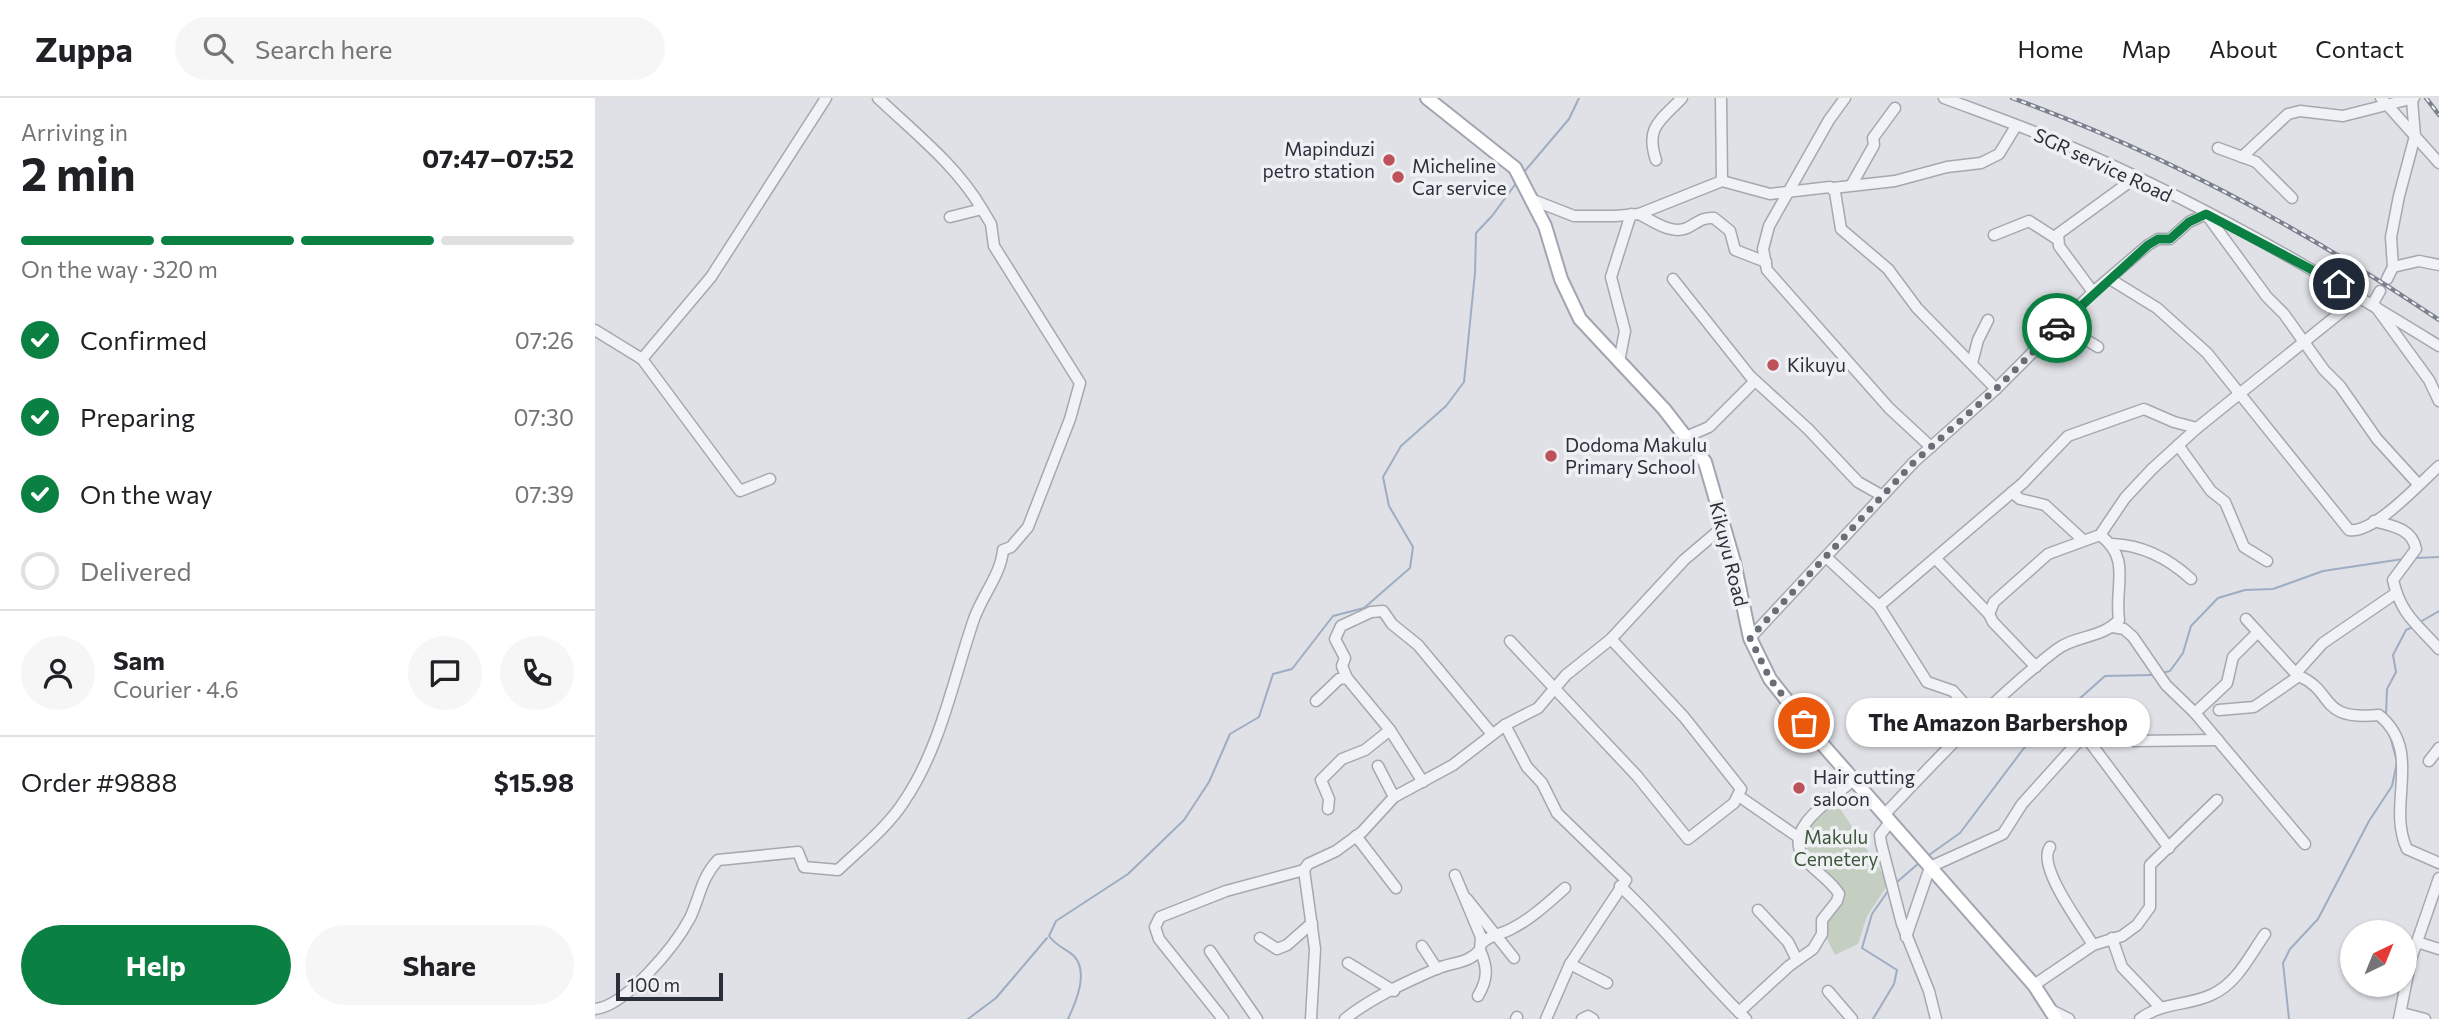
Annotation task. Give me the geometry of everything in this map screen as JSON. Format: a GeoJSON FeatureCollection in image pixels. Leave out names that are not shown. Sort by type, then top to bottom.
{"type":"FeatureCollection","features":[{"type":"Feature","properties":{"kind":"main road","name":"Kikuyu Road"},"geometry":{"type":"LineString","coordinates":[[1427,98],[1515,168],[1533,200],[1570,302],[1580,319],[1688,436],[1705,462],[1724,526],[1750,638],[1770,679],[1853,780],[2034,985],[2055,1015]]}},
{"type":"Feature","properties":{"kind":"street"},"geometry":{"type":"LineString","coordinates":[[642,359],[711,277],[826,98]]}},
{"type":"Feature","properties":{"kind":"street"},"geometry":{"type":"LineString","coordinates":[[595,1009],[617,1003],[642,983],[689,918],[705,874],[718,860],[798,852],[804,867],[838,870],[904,802],[916,781],[952,694],[976,614],[999,568],[1003,550],[1011,547],[1028,527],[1070,419],[1080,383],[993,246],[991,224],[970,189],[946,161],[878,98]]}},
{"type":"Feature","properties":{"kind":"street"},"geometry":{"type":"LineString","coordinates":[[1656,160],[1650,140],[1652,132],[1682,98]]}},
{"type":"Feature","properties":{"kind":"street"},"geometry":{"type":"LineString","coordinates":[[1845,98],[1829,120],[1764,240],[1766,262],[1770,275],[1830,343],[1867,380],[1889,408],[1931,447]]}},
{"type":"Feature","properties":{"kind":"street","name":"SGR service Road"},"geometry":{"type":"LineString","coordinates":[[1944,98],[2064,144],[2135,178],[2361,296],[2439,346]]}},
{"type":"Feature","properties":{"kind":"street"},"geometry":{"type":"LineString","coordinates":[[1719,99],[1722,181]]}},
{"type":"Feature","properties":{"kind":"street"},"geometry":{"type":"LineString","coordinates":[[2242,157],[2288,114],[2300,111],[2343,116],[2384,101],[2413,99],[2415,136],[2391,237],[2393,267],[2387,279]]}},
{"type":"Feature","properties":{"kind":"street"},"geometry":{"type":"LineString","coordinates":[[2384,101],[2439,163]]}},
{"type":"Feature","properties":{"kind":"street"},"geometry":{"type":"LineString","coordinates":[[1852,184],[1874,145],[1873,138],[1895,108]]}},
{"type":"Feature","properties":{"kind":"street"},"geometry":{"type":"LineString","coordinates":[[1533,200],[1574,216],[1635,214],[1722,181],[1765,193],[1895,181],[1947,167],[1981,163],[1999,154],[2017,126]]}},
{"type":"Feature","properties":{"kind":"street"},"geometry":{"type":"LineString","coordinates":[[2218,148],[2256,162],[2292,198]]}},
{"type":"Feature","properties":{"kind":"street"},"geometry":{"type":"LineString","coordinates":[[2057,239],[2066,226],[2135,178]]}},
{"type":"Feature","properties":{"kind":"street"},"geometry":{"type":"LineString","coordinates":[[1833,188],[1841,229],[1888,269],[1917,308],[1996,389]]}},
{"type":"Feature","properties":{"kind":"street"},"geometry":{"type":"LineString","coordinates":[[950,217],[982,209]]}},
{"type":"Feature","properties":{"kind":"street"},"geometry":{"type":"LineString","coordinates":[[1635,214],[1673,229],[1683,230],[1703,219],[1714,218],[1730,231],[1735,250],[1766,262]]}},
{"type":"Feature","properties":{"kind":"street"},"geometry":{"type":"LineString","coordinates":[[1619,362],[1625,331],[1611,277],[1635,214]]}},
{"type":"Feature","properties":{"kind":"street"},"geometry":{"type":"LineString","coordinates":[[1750,638],[1881,495],[1996,389],[2093,292],[2148,245],[2158,239],[2170,239],[2189,222],[2206,214],[2267,297],[2324,370],[2340,386],[2377,439],[2418,484]]}},
{"type":"Feature","properties":{"kind":"street"},"geometry":{"type":"LineString","coordinates":[[1994,235],[2029,221],[2057,239],[2093,292]]}},
{"type":"Feature","properties":{"kind":"street"},"geometry":{"type":"LineString","coordinates":[[2393,267],[2419,261],[2439,265]]}},
{"type":"Feature","properties":{"kind":"street"},"geometry":{"type":"LineString","coordinates":[[1673,279],[1755,381],[1808,429],[1859,482],[1881,495]]}},
{"type":"Feature","properties":{"kind":"street"},"geometry":{"type":"LineString","coordinates":[[2110,279],[2157,308],[2207,354],[2349,530],[2355,531],[2374,521],[2439,466]]}},
{"type":"Feature","properties":{"kind":"street"},"geometry":{"type":"LineString","coordinates":[[2380,291],[2373,303],[2429,380],[2439,401]]}},
{"type":"Feature","properties":{"kind":"street"},"geometry":{"type":"LineString","coordinates":[[1989,614],[1994,602],[2026,570],[2049,554],[2100,535],[2135,485],[2178,445],[2361,296]]}},
{"type":"Feature","properties":{"kind":"street"},"geometry":{"type":"LineString","coordinates":[[1972,363],[1978,340],[1988,320]]}},
{"type":"Feature","properties":{"kind":"street"},"geometry":{"type":"LineString","coordinates":[[595,330],[642,359],[740,491],[770,479]]}},
{"type":"Feature","properties":{"kind":"street"},"geometry":{"type":"LineString","coordinates":[[2052,332],[2075,333],[2098,347]]}},
{"type":"Feature","properties":{"kind":"street"},"geometry":{"type":"LineString","coordinates":[[1688,436],[1709,427],[1755,381]]}},
{"type":"Feature","properties":{"kind":"street"},"geometry":{"type":"LineString","coordinates":[[1878,606],[2013,492],[2068,436],[2144,409],[2174,422],[2197,428]]}},
{"type":"Feature","properties":{"kind":"street"},"geometry":{"type":"LineString","coordinates":[[2178,445],[2211,491],[2225,502],[2244,547],[2267,561]]}},
{"type":"Feature","properties":{"kind":"street"},"geometry":{"type":"LineString","coordinates":[[2013,492],[2020,499],[2045,505],[2083,540]]}},
{"type":"Feature","properties":{"kind":"street"},"geometry":{"type":"LineString","coordinates":[[2374,521],[2405,530],[2414,541],[2416,549],[2393,580],[2396,593],[2408,619],[2439,649]]}},
{"type":"Feature","properties":{"kind":"street"},"geometry":{"type":"LineString","coordinates":[[1311,1019],[1315,949],[1304,870],[1308,863],[1336,851],[1356,836],[1394,797],[1453,765],[1505,725],[1538,708],[1556,688],[1611,639],[1683,560],[1724,526]]}},
{"type":"Feature","properties":{"kind":"street"},"geometry":{"type":"LineString","coordinates":[[1937,1018],[1929,991],[1906,937],[1880,835],[1888,818],[1978,719],[2065,644],[2098,635],[2113,627],[2119,620],[2120,560],[2112,544],[2100,535]]}},
{"type":"Feature","properties":{"kind":"street"},"geometry":{"type":"LineString","coordinates":[[2112,544],[2136,546],[2168,559],[2191,579]]}},
{"type":"Feature","properties":{"kind":"street"},"geometry":{"type":"LineString","coordinates":[[1826,557],[1878,606],[1927,682],[1953,691],[1978,719]]}},
{"type":"Feature","properties":{"kind":"street"},"geometry":{"type":"LineString","coordinates":[[1935,559],[2036,667]]}},
{"type":"Feature","properties":{"kind":"street"},"geometry":{"type":"LineString","coordinates":[[2219,710],[2254,707],[2297,675],[2323,643],[2396,593]]}},
{"type":"Feature","properties":{"kind":"street"},"geometry":{"type":"LineString","coordinates":[[1423,782],[1390,730],[1347,678],[1342,666],[1345,658],[1335,639],[1341,626],[1371,612],[1383,611],[1392,624],[1418,645],[1492,734]]}},
{"type":"Feature","properties":{"kind":"street"},"geometry":{"type":"LineString","coordinates":[[2246,619],[2297,675],[2308,682],[2335,711],[2352,716],[2379,715],[2397,734],[2401,743],[2401,835],[2407,849],[2439,863]]}},
{"type":"Feature","properties":{"kind":"street"},"geometry":{"type":"LineString","coordinates":[[2113,627],[2124,629],[2133,637],[2157,674],[2195,713],[2305,844]]}},
{"type":"Feature","properties":{"kind":"street"},"geometry":{"type":"LineString","coordinates":[[2195,713],[2227,684],[2233,657],[2258,632]]}},
{"type":"Feature","properties":{"kind":"street"},"geometry":{"type":"LineString","coordinates":[[1510,641],[1637,776],[1688,839],[1740,797],[1741,789],[1684,718],[1611,639]]}},
{"type":"Feature","properties":{"kind":"street"},"geometry":{"type":"LineString","coordinates":[[1316,702],[1339,679],[1347,678]]}},
{"type":"Feature","properties":{"kind":"street"},"geometry":{"type":"LineString","coordinates":[[1906,937],[1925,862],[2003,834],[2022,804],[2086,737],[2116,723],[2127,727],[2135,741],[2218,740]]}},
{"type":"Feature","properties":{"kind":"street"},"geometry":{"type":"LineString","coordinates":[[1505,725],[1527,767],[1542,783],[1557,814],[1626,880],[1570,964],[1546,1019]]}},
{"type":"Feature","properties":{"kind":"street"},"geometry":{"type":"LineString","coordinates":[[1328,810],[1329,799],[1321,780],[1342,759],[1365,750],[1390,730]]}},
{"type":"Feature","properties":{"kind":"street"},"geometry":{"type":"LineString","coordinates":[[2086,737],[2169,848]]}},
{"type":"Feature","properties":{"kind":"street"},"geometry":{"type":"LineString","coordinates":[[2429,761],[2439,748]]}},
{"type":"Feature","properties":{"kind":"street"},"geometry":{"type":"LineString","coordinates":[[1378,766],[1394,797]]}},
{"type":"Feature","properties":{"kind":"street"},"geometry":{"type":"LineString","coordinates":[[1620,886],[1663,925],[1682,952],[1743,1016],[1818,941],[1822,920],[1839,898],[1835,888],[1802,856],[1798,837],[1805,823],[1853,780]]}},
{"type":"Feature","properties":{"kind":"street"},"geometry":{"type":"LineString","coordinates":[[1740,797],[1798,837]]}},
{"type":"Feature","properties":{"kind":"street"},"geometry":{"type":"LineString","coordinates":[[2034,985],[2093,945],[2122,936],[2145,915],[2150,907],[2150,864],[2217,800]]}},
{"type":"Feature","properties":{"kind":"street"},"geometry":{"type":"LineString","coordinates":[[1356,836],[1396,888]]}},
{"type":"Feature","properties":{"kind":"street"},"geometry":{"type":"LineString","coordinates":[[2050,846],[2047,858],[2053,878],[2093,945]]}},
{"type":"Feature","properties":{"kind":"street"},"geometry":{"type":"LineString","coordinates":[[1223,1019],[1159,939],[1155,927],[1160,917],[1216,894],[1304,870]]}},
{"type":"Feature","properties":{"kind":"street"},"geometry":{"type":"LineString","coordinates":[[1455,875],[1481,946],[1487,972],[1486,981],[1478,996]]}},
{"type":"Feature","properties":{"kind":"street"},"geometry":{"type":"LineString","coordinates":[[2439,878],[2417,942],[2439,949]]}},
{"type":"Feature","properties":{"kind":"street"},"geometry":{"type":"LineString","coordinates":[[1346,1019],[1437,969],[1462,963],[1495,933],[1509,931],[1565,888]]}},
{"type":"Feature","properties":{"kind":"street"},"geometry":{"type":"LineString","coordinates":[[1464,897],[1514,958]]}},
{"type":"Feature","properties":{"kind":"street"},"geometry":{"type":"LineString","coordinates":[[1758,910],[1788,942],[1797,960]]}},
{"type":"Feature","properties":{"kind":"street"},"geometry":{"type":"LineString","coordinates":[[1261,938],[1277,949],[1287,946],[1312,923]]}},
{"type":"Feature","properties":{"kind":"street"},"geometry":{"type":"LineString","coordinates":[[2140,1019],[2160,1007],[2211,995],[2226,986],[2265,934]]}},
{"type":"Feature","properties":{"kind":"street"},"geometry":{"type":"LineString","coordinates":[[2112,938],[2122,967],[2160,1007]]}},
{"type":"Feature","properties":{"kind":"street"},"geometry":{"type":"LineString","coordinates":[[1422,946],[1437,969]]}},
{"type":"Feature","properties":{"kind":"street"},"geometry":{"type":"LineString","coordinates":[[1210,951],[1257,1019]]}},
{"type":"Feature","properties":{"kind":"street"},"geometry":{"type":"LineString","coordinates":[[1348,963],[1394,991]]}},
{"type":"Feature","properties":{"kind":"street"},"geometry":{"type":"LineString","coordinates":[[1570,964],[1607,984]]}},
{"type":"Feature","properties":{"kind":"street"},"geometry":{"type":"LineString","coordinates":[[1828,991],[1851,1019]]}},
{"type":"Feature","properties":{"kind":"street"},"geometry":{"type":"LineString","coordinates":[[2405,998],[2401,1016],[2425,1019]]}},
{"type":"Feature","properties":{"kind":"street"},"geometry":{"type":"LineString","coordinates":[[2055,1015],[2069,1019]]}},
{"type":"Feature","properties":{"kind":"street"},"geometry":{"type":"LineString","coordinates":[[1582,1019],[1588,1016],[1593,1019]]}},
{"type":"Feature","properties":{"kind":"green space","name":"Makulu Cemetery"},"geometry":{"type":"Polygon","coordinates":[[[1835,801],[1889,883],[1867,916],[1858,944],[1835,955],[1824,933],[1831,913],[1843,901],[1845,894],[1812,859],[1805,842],[1804,830],[1835,801]]]}},
{"type":"Feature","properties":{"kind":"waterway"},"geometry":{"type":"LineString","coordinates":[[1524,172],[1569,119],[1579,98]]}},
{"type":"Feature","properties":{"kind":"waterway"},"geometry":{"type":"LineString","coordinates":[[1068,1019],[1080,987],[1081,970],[1074,956],[1049,936],[1056,921],[1128,874],[1184,820],[1209,782],[1230,734],[1259,717],[1273,674],[1292,669],[1333,616],[1364,608],[1410,568],[1413,547],[1389,506],[1383,477],[1401,446],[1446,406],[1464,382],[1475,273],[1476,233],[1517,182]]}},
{"type":"Feature","properties":{"kind":"waterway"},"geometry":{"type":"LineString","coordinates":[[2416,558],[2439,557]]}},
{"type":"Feature","properties":{"kind":"waterway"},"geometry":{"type":"LineString","coordinates":[[2162,673],[2170,671],[2183,653],[2191,626],[2218,598],[2245,590],[2273,589],[2323,571],[2403,559]]}},
{"type":"Feature","properties":{"kind":"waterway"},"geometry":{"type":"LineString","coordinates":[[2420,622],[2439,611]]}},
{"type":"Feature","properties":{"kind":"waterway"},"geometry":{"type":"LineString","coordinates":[[2386,716],[2387,689],[2396,672],[2393,655],[2406,630],[2413,627]]}},
{"type":"Feature","properties":{"kind":"waterway"},"geometry":{"type":"LineString","coordinates":[[1929,855],[1960,833],[2024,748],[2105,676],[2153,675]]}},
{"type":"Feature","properties":{"kind":"waterway"},"geometry":{"type":"LineString","coordinates":[[2289,1019],[2283,963],[2290,949],[2318,919],[2369,821],[2392,786],[2397,762],[2389,732]]}},
{"type":"Feature","properties":{"kind":"waterway"},"geometry":{"type":"LineString","coordinates":[[1897,882],[1919,863]]}},
{"type":"Feature","properties":{"kind":"waterway"},"geometry":{"type":"LineString","coordinates":[[1873,1019],[1894,984],[1897,970],[1862,948],[1872,914],[1888,891]]}},
{"type":"Feature","properties":{"kind":"waterway"},"geometry":{"type":"LineString","coordinates":[[968,1019],[996,998],[1047,938]]}},
{"type":"Feature","properties":{"kind":"railway"},"geometry":{"type":"LineString","coordinates":[[2012,98],[2124,143],[2232,196],[2337,255],[2439,320]]}},
{"type":"Feature","properties":{"kind":"railway"},"geometry":{"type":"LineString","coordinates":[[2426,98],[2439,115]]}},
{"type":"Feature","properties":{"kind":"way so far"},"geometry":{"type":"LineString","coordinates":[[1804,723],[1770,679],[1750,638],[1881,495],[1996,389],[2057,328]]}},
{"type":"Feature","properties":{"kind":"place","name":"Mapinduzi petro station"},"geometry":{"type":"Point","coordinates":[1389,160]}},
{"type":"Feature","properties":{"kind":"place","name":"Micheline Car service"},"geometry":{"type":"Point","coordinates":[1398,177]}},
{"type":"Feature","properties":{"kind":"place","name":"Kikuyu"},"geometry":{"type":"Point","coordinates":[1773,365]}},
{"type":"Feature","properties":{"kind":"place","name":"Dodoma Makulu Primary School"},"geometry":{"type":"Point","coordinates":[1551,456]}},
{"type":"Feature","properties":{"kind":"place","name":"The Amazon Barbershop"},"geometry":{"type":"Point","coordinates":[1804,723]}},
{"type":"Feature","properties":{"kind":"place","name":"Hair cutting saloon"},"geometry":{"type":"Point","coordinates":[1799,788]}},
{"type":"Feature","properties":{"kind":"route"},"geometry":{"type":"LineString","coordinates":[[2057,328],[2093,292],[2148,245],[2158,239],[2170,239],[2189,222],[2206,214],[2339,284]]}}]}
